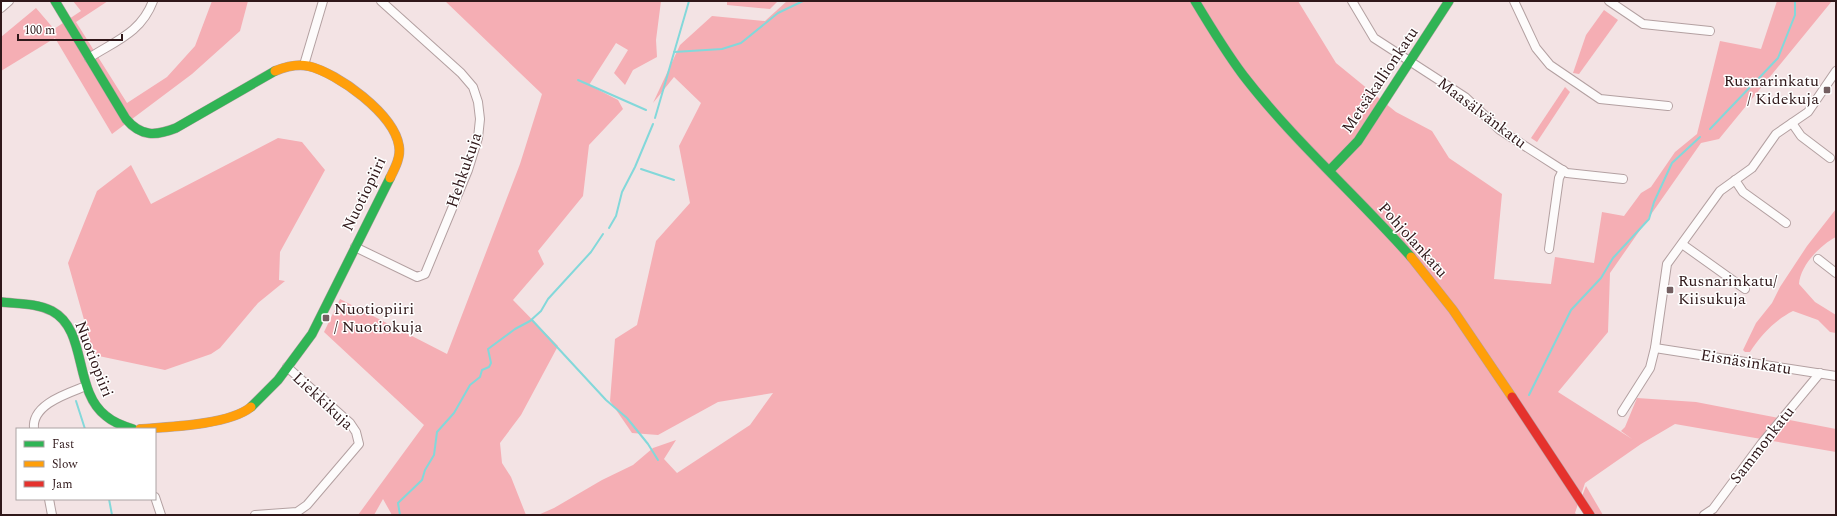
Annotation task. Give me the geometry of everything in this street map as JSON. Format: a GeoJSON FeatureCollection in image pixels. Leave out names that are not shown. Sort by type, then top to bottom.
{"type":"FeatureCollection","features":[{"type":"Feature","properties":{"kind":"street"},"geometry":{"type":"LineString","coordinates":[[1,8],[9,1]]}},
{"type":"Feature","properties":{"kind":"street","name":"Nuotiopiiri"},"geometry":{"type":"LineString","coordinates":[[55,1],[126,119],[140,131],[153,135],[176,128],[274,71],[304,65],[329,73],[348,85],[385,119],[399,144],[400,155],[395,168],[312,334],[287,367],[247,411],[237,416],[173,427],[156,428]]}},
{"type":"Feature","properties":{"kind":"street"},"geometry":{"type":"LineString","coordinates":[[89,58],[131,33],[145,18],[153,1]]}},
{"type":"Feature","properties":{"kind":"street"},"geometry":{"type":"LineString","coordinates":[[304,65],[322,1]]}},
{"type":"Feature","properties":{"kind":"street","name":"Hehkukuja"},"geometry":{"type":"LineString","coordinates":[[355,247],[417,277],[425,274],[468,170],[478,138],[480,119],[473,87],[461,73],[381,1]]}},
{"type":"Feature","properties":{"kind":"street","name":"Pohjolankatu"},"geometry":{"type":"LineString","coordinates":[[1195,1],[1215,36],[1245,78],[1268,106],[1330,170],[1422,270],[1459,318],[1590,515]]}},
{"type":"Feature","properties":{"kind":"street","name":"Maasälvänkatu"},"geometry":{"type":"LineString","coordinates":[[1352,1],[1374,38],[1465,97],[1500,130],[1567,173],[1623,180]]}},
{"type":"Feature","properties":{"kind":"street","name":"Metsäkallionkatu"},"geometry":{"type":"LineString","coordinates":[[1330,170],[1358,141],[1449,1]]}},
{"type":"Feature","properties":{"kind":"street"},"geometry":{"type":"LineString","coordinates":[[1514,1],[1536,48],[1550,66],[1600,99],[1668,106]]}},
{"type":"Feature","properties":{"kind":"street"},"geometry":{"type":"LineString","coordinates":[[1609,1],[1643,24],[1710,31]]}},
{"type":"Feature","properties":{"kind":"street"},"geometry":{"type":"LineString","coordinates":[[1622,412],[1650,368],[1655,348],[1667,264],[1720,191],[1752,168],[1776,134],[1808,112],[1836,70]]}},
{"type":"Feature","properties":{"kind":"street"},"geometry":{"type":"LineString","coordinates":[[1792,123],[1800,136],[1830,158]]}},
{"type":"Feature","properties":{"kind":"street"},"geometry":{"type":"LineString","coordinates":[[1549,249],[1559,178],[1563,170]]}},
{"type":"Feature","properties":{"kind":"street"},"geometry":{"type":"LineString","coordinates":[[1735,180],[1743,192],[1786,223]]}},
{"type":"Feature","properties":{"kind":"street"},"geometry":{"type":"LineString","coordinates":[[1682,244],[1745,289]]}},
{"type":"Feature","properties":{"kind":"street"},"geometry":{"type":"LineString","coordinates":[[1818,259],[1836,273]]}},
{"type":"Feature","properties":{"kind":"street","name":"Nuotiopiiri"},"geometry":{"type":"LineString","coordinates":[[1,302],[43,307],[58,314],[69,328],[86,386],[93,403],[101,414],[113,423],[130,428]]}},
{"type":"Feature","properties":{"kind":"street","name":"Eisnäsinkatu"},"geometry":{"type":"LineString","coordinates":[[1655,348],[1836,376]]}},
{"type":"Feature","properties":{"kind":"street","name":"Liekkikuja"},"geometry":{"type":"LineString","coordinates":[[255,515],[298,512],[307,505],[359,444],[356,432],[350,423],[287,367]]}},
{"type":"Feature","properties":{"kind":"street","name":"Sammonkatu"},"geometry":{"type":"LineString","coordinates":[[1704,515],[1713,509],[1762,443],[1820,373]]}},
{"type":"Feature","properties":{"kind":"street"},"geometry":{"type":"LineString","coordinates":[[34,428],[33,424],[40,411],[56,397],[86,386]]}},
{"type":"Feature","properties":{"kind":"street"},"geometry":{"type":"LineString","coordinates":[[49,500],[52,515]]}},
{"type":"Feature","properties":{"kind":"street"},"geometry":{"type":"LineString","coordinates":[[156,500],[161,515]]}},
{"type":"Feature","properties":{"kind":"shaded area"},"geometry":{"type":"Polygon","coordinates":[[[73,1],[108,1],[76,22],[127,103],[167,77],[195,46],[212,1],[248,1],[240,31],[192,74],[112,134],[55,38],[1,71],[1,37],[36,8],[54,29],[81,11],[73,1]]]}},
{"type":"Feature","properties":{"kind":"shaded area"},"geometry":{"type":"Polygon","coordinates":[[[445,1],[661,1],[656,40],[657,57],[633,70],[625,85],[614,73],[628,50],[616,43],[589,85],[618,100],[623,109],[589,145],[583,196],[538,251],[544,264],[513,300],[558,346],[521,415],[500,443],[502,463],[511,477],[526,515],[392,515],[383,499],[374,515],[358,515],[424,425],[324,332],[340,299],[447,354],[520,164],[542,94],[445,1]]]}},
{"type":"Feature","properties":{"kind":"shaded area"},"geometry":{"type":"Polygon","coordinates":[[[727,1],[778,1],[770,9],[727,5],[727,1]]]}},
{"type":"Feature","properties":{"kind":"shaded area"},"geometry":{"type":"Polygon","coordinates":[[[787,1],[1298,1],[1336,63],[1396,112],[1432,131],[1449,158],[1502,194],[1494,279],[1551,284],[1555,257],[1594,263],[1602,212],[1624,216],[1641,193],[1651,187],[1675,152],[1697,134],[1720,41],[1761,49],[1777,1],[1832,1],[1719,139],[1701,143],[1610,273],[1608,332],[1558,392],[1632,439],[1621,431],[1625,427],[1637,398],[1696,402],[1836,429],[1836,452],[1675,424],[1641,444],[1585,483],[1575,513],[1577,515],[538,515],[554,508],[602,480],[633,465],[653,448],[676,440],[664,459],[677,473],[750,425],[773,393],[718,402],[658,435],[632,433],[610,401],[615,339],[637,325],[656,241],[690,203],[679,146],[701,103],[674,77],[653,103],[680,45],[712,16],[765,21],[787,1]]]}},
{"type":"Feature","properties":{"kind":"shaded area"},"geometry":{"type":"Polygon","coordinates":[[[1604,10],[1618,20],[1579,74],[1573,73],[1586,35],[1604,10]]]}},
{"type":"Feature","properties":{"kind":"shaded area"},"geometry":{"type":"Polygon","coordinates":[[[1565,87],[1570,92],[1537,142],[1531,138],[1565,87]]]}},
{"type":"Feature","properties":{"kind":"shaded area"},"geometry":{"type":"Polygon","coordinates":[[[278,138],[302,142],[325,170],[280,252],[279,280],[285,281],[258,303],[220,348],[211,354],[165,370],[94,355],[68,263],[97,191],[131,165],[151,204],[278,138]]]}},
{"type":"Feature","properties":{"kind":"shaded area"},"geometry":{"type":"Polygon","coordinates":[[[1836,209],[1836,237],[1824,245],[1807,263],[1800,277],[1799,284],[1815,302],[1836,315],[1836,333],[1830,332],[1818,320],[1793,311],[1769,328],[1750,352],[1745,352],[1743,350],[1756,323],[1772,303],[1780,287],[1807,246],[1836,209]]]}},
{"type":"Feature","properties":{"kind":"shaded area"},"geometry":{"type":"Polygon","coordinates":[[[1586,486],[1603,515],[1595,515],[1582,496],[1586,486]]]}},
{"type":"Feature","properties":{"kind":"waterway"},"geometry":{"type":"LineString","coordinates":[[655,118],[689,1]]}},
{"type":"Feature","properties":{"kind":"waterway"},"geometry":{"type":"LineString","coordinates":[[674,52],[722,49],[741,43],[778,13],[803,1]]}},
{"type":"Feature","properties":{"kind":"waterway"},"geometry":{"type":"LineString","coordinates":[[1759,78],[1778,58],[1795,15],[1795,1]]}},
{"type":"Feature","properties":{"kind":"waterway"},"geometry":{"type":"LineString","coordinates":[[578,80],[646,110]]}},
{"type":"Feature","properties":{"kind":"waterway"},"geometry":{"type":"LineString","coordinates":[[1710,129],[1753,84]]}},
{"type":"Feature","properties":{"kind":"waterway"},"geometry":{"type":"LineString","coordinates":[[609,228],[616,216],[622,192],[635,167],[653,124]]}},
{"type":"Feature","properties":{"kind":"waterway"},"geometry":{"type":"LineString","coordinates":[[1529,395],[1571,310],[1601,278],[1613,258],[1649,219],[1654,202],[1672,163],[1700,137]]}},
{"type":"Feature","properties":{"kind":"waterway"},"geometry":{"type":"LineString","coordinates":[[641,169],[674,180]]}},
{"type":"Feature","properties":{"kind":"waterway"},"geometry":{"type":"LineString","coordinates":[[400,515],[398,503],[422,480],[425,470],[434,455],[437,432],[454,413],[470,385],[480,377],[482,370],[489,367],[491,363],[488,349],[515,329],[530,321],[541,311],[548,299],[591,252],[603,234]]}},
{"type":"Feature","properties":{"kind":"waterway"},"geometry":{"type":"LineString","coordinates":[[532,320],[606,400],[627,418],[648,444],[658,460]]}},
{"type":"Feature","properties":{"kind":"waterway"},"geometry":{"type":"LineString","coordinates":[[76,401],[85,428]]}},
{"type":"Feature","properties":{"kind":"waterway"},"geometry":{"type":"LineString","coordinates":[[109,500],[112,515]]}},
{"type":"Feature","properties":{"kind":"traffic: fast"},"geometry":{"type":"LineString","coordinates":[[55,1],[126,119],[137,129],[143,132],[155,133],[169,131],[176,128],[275,71]]}},
{"type":"Feature","properties":{"kind":"traffic: fast"},"geometry":{"type":"LineString","coordinates":[[1195,1],[1230,57],[1262,99],[1411,257]]}},
{"type":"Feature","properties":{"kind":"traffic: fast"},"geometry":{"type":"LineString","coordinates":[[1330,170],[1358,141],[1449,1]]}},
{"type":"Feature","properties":{"kind":"traffic: fast"},"geometry":{"type":"LineString","coordinates":[[251,407],[278,380],[312,334],[390,178]]}},
{"type":"Feature","properties":{"kind":"traffic: fast"},"geometry":{"type":"LineString","coordinates":[[1,302],[40,306],[52,311],[63,320],[71,332],[89,392],[96,405],[112,421],[130,428]]}},
{"type":"Feature","properties":{"kind":"traffic: slow"},"geometry":{"type":"LineString","coordinates":[[275,71],[300,65],[320,70],[349,86],[376,108],[387,121],[395,134],[399,146],[396,166],[390,178]]}},
{"type":"Feature","properties":{"kind":"traffic: slow"},"geometry":{"type":"LineString","coordinates":[[1411,257],[1453,310],[1512,397]]}},
{"type":"Feature","properties":{"kind":"traffic: slow"},"geometry":{"type":"LineString","coordinates":[[154,428],[198,424],[228,418],[251,407]]}},
{"type":"Feature","properties":{"kind":"traffic: jam"},"geometry":{"type":"LineString","coordinates":[[1512,397],[1590,515]]}},
{"type":"Feature","properties":{"kind":"place","name":"Rusnarinkatu / Kidekuja"},"geometry":{"type":"Point","coordinates":[1827,90]}},
{"type":"Feature","properties":{"kind":"place","name":"Rusnarinkatu/ Kiisukuja"},"geometry":{"type":"Point","coordinates":[1670,290]}},
{"type":"Feature","properties":{"kind":"place","name":"Nuotiopiiri / Nuotiokuja"},"geometry":{"type":"Point","coordinates":[326,318]}}]}
